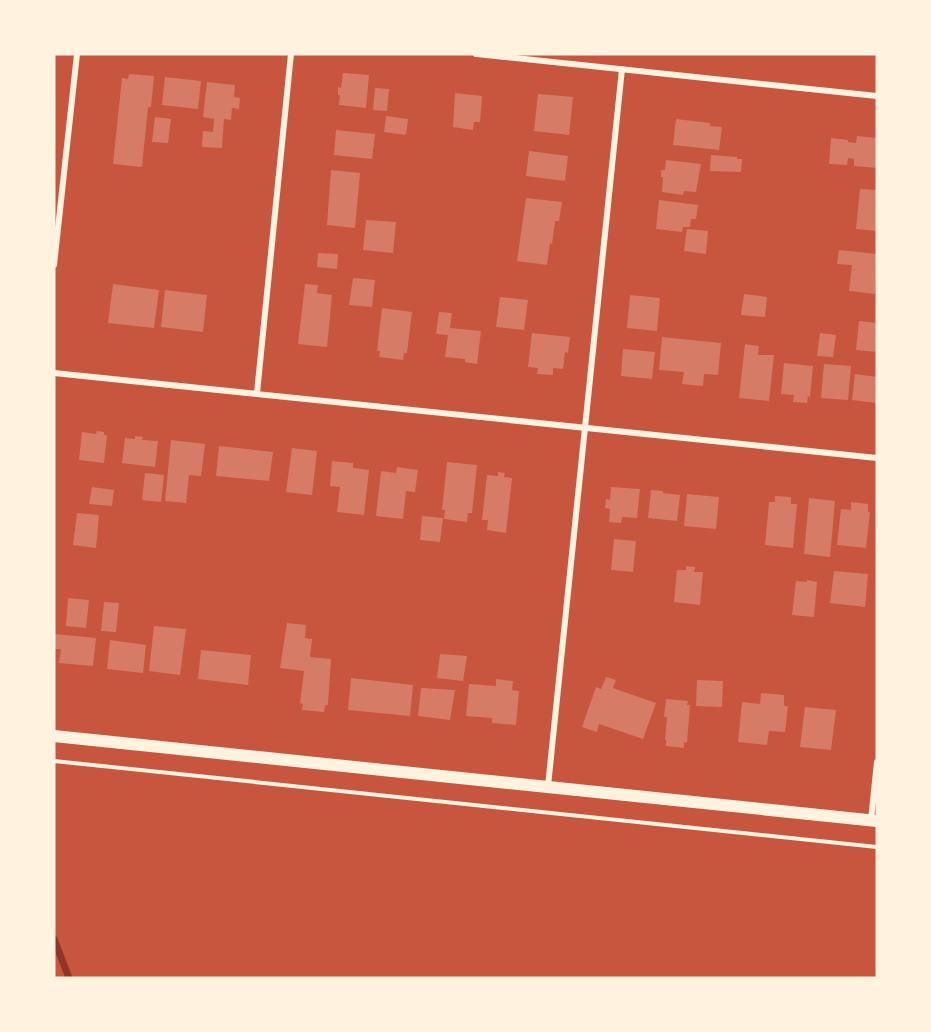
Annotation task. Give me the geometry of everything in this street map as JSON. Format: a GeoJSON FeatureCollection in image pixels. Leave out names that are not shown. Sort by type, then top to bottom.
{"type":"FeatureCollection","features":[{"type":"Feature","properties":{"kind":"main road"},"geometry":{"type":"LineString","coordinates":[[54,735],[874,820]]}},
{"type":"Feature","properties":{"kind":"street"},"geometry":{"type":"LineString","coordinates":[[54,265],[77,54]]}},
{"type":"Feature","properties":{"kind":"street"},"geometry":{"type":"LineString","coordinates":[[257,393],[291,54]]}},
{"type":"Feature","properties":{"kind":"street"},"geometry":{"type":"LineString","coordinates":[[476,54],[877,96]]}},
{"type":"Feature","properties":{"kind":"street"},"geometry":{"type":"LineString","coordinates":[[548,786],[622,69]]}},
{"type":"Feature","properties":{"kind":"street"},"geometry":{"type":"LineString","coordinates":[[54,373],[877,458]]}},
{"type":"Feature","properties":{"kind":"street"},"geometry":{"type":"LineString","coordinates":[[874,820],[877,762]]}},
{"type":"Feature","properties":{"kind":"path"},"geometry":{"type":"LineString","coordinates":[[54,761],[877,847]]}},
{"type":"Feature","properties":{"kind":"building"},"geometry":{"type":"Polygon","coordinates":[[[343,73],[369,75],[366,108],[339,105],[338,87],[341,88],[343,73]]]}},
{"type":"Feature","properties":{"kind":"building"},"geometry":{"type":"Polygon","coordinates":[[[129,74],[154,76],[151,107],[148,107],[142,167],[113,164],[122,78],[128,79],[129,74]]]}},
{"type":"Feature","properties":{"kind":"building"},"geometry":{"type":"Polygon","coordinates":[[[165,77],[201,81],[198,109],[162,105],[165,77]]]}},
{"type":"Feature","properties":{"kind":"building"},"geometry":{"type":"Polygon","coordinates":[[[207,82],[235,85],[234,97],[240,98],[239,109],[232,108],[231,120],[224,119],[222,148],[202,147],[203,131],[213,132],[214,119],[203,117],[207,82]]]}},
{"type":"Feature","properties":{"kind":"building"},"geometry":{"type":"Polygon","coordinates":[[[375,88],[389,89],[387,111],[373,110],[375,88]]]}},
{"type":"Feature","properties":{"kind":"building"},"geometry":{"type":"Polygon","coordinates":[[[455,93],[482,96],[480,122],[474,122],[473,130],[453,127],[455,93]]]}},
{"type":"Feature","properties":{"kind":"building"},"geometry":{"type":"Polygon","coordinates":[[[538,94],[573,97],[569,135],[534,131],[538,94]]]}},
{"type":"Feature","properties":{"kind":"building"},"geometry":{"type":"Polygon","coordinates":[[[386,116],[408,119],[406,135],[384,132],[386,116]]]}},
{"type":"Feature","properties":{"kind":"building"},"geometry":{"type":"Polygon","coordinates":[[[155,117],[171,119],[168,143],[152,142],[155,117]]]}},
{"type":"Feature","properties":{"kind":"building"},"geometry":{"type":"Polygon","coordinates":[[[676,119],[710,123],[710,126],[722,127],[719,150],[673,145],[676,119]]]}},
{"type":"Feature","properties":{"kind":"building"},"geometry":{"type":"Polygon","coordinates":[[[336,130],[375,134],[372,159],[334,155],[336,130]]]}},
{"type":"Feature","properties":{"kind":"building"},"geometry":{"type":"Polygon","coordinates":[[[857,136],[877,138],[877,168],[854,166],[854,159],[848,158],[847,165],[829,164],[831,138],[856,143],[857,136]]]}},
{"type":"Feature","properties":{"kind":"building"},"geometry":{"type":"Polygon","coordinates":[[[529,151],[568,156],[565,181],[526,176],[529,151]]]}},
{"type":"Feature","properties":{"kind":"building"},"geometry":{"type":"Polygon","coordinates":[[[711,155],[742,159],[741,172],[710,171],[711,155]]]}},
{"type":"Feature","properties":{"kind":"building"},"geometry":{"type":"Polygon","coordinates":[[[666,160],[701,164],[696,192],[684,191],[683,195],[662,192],[661,170],[665,170],[666,160]]]}},
{"type":"Feature","properties":{"kind":"building"},"geometry":{"type":"Polygon","coordinates":[[[331,170],[360,173],[355,228],[327,225],[331,170]]]}},
{"type":"Feature","properties":{"kind":"building"},"geometry":{"type":"Polygon","coordinates":[[[860,189],[877,190],[877,231],[856,229],[860,189]]]}},
{"type":"Feature","properties":{"kind":"building"},"geometry":{"type":"Polygon","coordinates":[[[526,198],[562,202],[559,221],[555,221],[547,265],[517,261],[526,198]]]}},
{"type":"Feature","properties":{"kind":"building"},"geometry":{"type":"Polygon","coordinates":[[[659,200],[698,205],[696,219],[691,219],[690,227],[683,227],[682,232],[656,229],[659,200]]]}},
{"type":"Feature","properties":{"kind":"building"},"geometry":{"type":"Polygon","coordinates":[[[366,220],[396,222],[393,253],[363,250],[366,220]]]}},
{"type":"Feature","properties":{"kind":"building"},"geometry":{"type":"Polygon","coordinates":[[[687,229],[708,231],[706,254],[684,251],[687,229]]]}},
{"type":"Feature","properties":{"kind":"building"},"geometry":{"type":"Polygon","coordinates":[[[839,250],[877,254],[875,294],[849,291],[852,265],[837,264],[839,250]]]}},
{"type":"Feature","properties":{"kind":"building"},"geometry":{"type":"Polygon","coordinates":[[[318,253],[338,254],[337,269],[317,267],[318,253]]]}},
{"type":"Feature","properties":{"kind":"building"},"geometry":{"type":"Polygon","coordinates":[[[353,278],[375,280],[372,307],[349,305],[353,278]]]}},
{"type":"Feature","properties":{"kind":"building"},"geometry":{"type":"Polygon","coordinates":[[[113,284],[159,290],[154,328],[108,323],[113,284]]]}},
{"type":"Feature","properties":{"kind":"building"},"geometry":{"type":"Polygon","coordinates":[[[305,284],[318,285],[317,293],[332,295],[327,347],[298,344],[305,284]]]}},
{"type":"Feature","properties":{"kind":"building"},"geometry":{"type":"Polygon","coordinates":[[[165,290],[207,295],[203,332],[161,327],[165,290]]]}},
{"type":"Feature","properties":{"kind":"building"},"geometry":{"type":"Polygon","coordinates":[[[744,294],[767,297],[765,317],[741,315],[744,294]]]}},
{"type":"Feature","properties":{"kind":"building"},"geometry":{"type":"Polygon","coordinates":[[[630,295],[660,298],[657,331],[627,328],[630,295]]]}},
{"type":"Feature","properties":{"kind":"building"},"geometry":{"type":"Polygon","coordinates":[[[500,297],[528,300],[524,330],[496,327],[500,297]]]}},
{"type":"Feature","properties":{"kind":"building"},"geometry":{"type":"Polygon","coordinates":[[[382,308],[412,312],[407,353],[404,353],[403,360],[379,357],[380,351],[377,351],[382,308]]]}},
{"type":"Feature","properties":{"kind":"building"},"geometry":{"type":"Polygon","coordinates":[[[439,312],[452,313],[450,328],[481,331],[477,364],[465,362],[465,359],[445,357],[448,335],[436,334],[439,312]]]}},
{"type":"Feature","properties":{"kind":"building"},"geometry":{"type":"Polygon","coordinates":[[[859,321],[877,323],[877,352],[856,350],[859,321]]]}},
{"type":"Feature","properties":{"kind":"building"},"geometry":{"type":"Polygon","coordinates":[[[532,333],[570,337],[563,369],[553,368],[553,375],[537,374],[538,368],[528,367],[532,333]]]}},
{"type":"Feature","properties":{"kind":"building"},"geometry":{"type":"Polygon","coordinates":[[[820,333],[836,335],[833,357],[817,356],[820,333]]]}},
{"type":"Feature","properties":{"kind":"building"},"geometry":{"type":"Polygon","coordinates":[[[662,337],[721,343],[718,375],[704,374],[703,386],[682,384],[684,372],[659,370],[662,337]]]}},
{"type":"Feature","properties":{"kind":"building"},"geometry":{"type":"Polygon","coordinates":[[[745,344],[759,346],[758,355],[774,355],[769,401],[739,398],[745,344]]]}},
{"type":"Feature","properties":{"kind":"building"},"geometry":{"type":"Polygon","coordinates":[[[623,349],[655,352],[652,379],[621,376],[623,349]]]}},
{"type":"Feature","properties":{"kind":"building"},"geometry":{"type":"Polygon","coordinates":[[[784,363],[813,366],[810,397],[808,396],[807,403],[793,402],[794,395],[781,394],[784,363]]]}},
{"type":"Feature","properties":{"kind":"building"},"geometry":{"type":"Polygon","coordinates":[[[824,364],[851,366],[848,400],[821,398],[824,364]]]}},
{"type":"Feature","properties":{"kind":"building"},"geometry":{"type":"Polygon","coordinates":[[[855,374],[877,377],[877,403],[852,400],[855,374]]]}},
{"type":"Feature","properties":{"kind":"building"},"geometry":{"type":"Polygon","coordinates":[[[97,431],[107,435],[104,463],[79,460],[82,432],[96,434],[97,431]]]}},
{"type":"Feature","properties":{"kind":"building"},"geometry":{"type":"Polygon","coordinates":[[[135,436],[143,437],[142,440],[158,441],[155,467],[122,463],[125,438],[135,439],[135,436]]]}},
{"type":"Feature","properties":{"kind":"building"},"geometry":{"type":"Polygon","coordinates":[[[171,440],[205,444],[201,476],[189,475],[186,503],[165,501],[171,440]]]}},
{"type":"Feature","properties":{"kind":"building"},"geometry":{"type":"Polygon","coordinates":[[[219,446],[273,452],[269,481],[216,476],[219,446]]]}},
{"type":"Feature","properties":{"kind":"building"},"geometry":{"type":"Polygon","coordinates":[[[292,448],[317,451],[312,495],[286,492],[292,448]]]}},
{"type":"Feature","properties":{"kind":"building"},"geometry":{"type":"Polygon","coordinates":[[[332,461],[353,463],[353,468],[369,470],[364,515],[337,512],[340,487],[330,486],[332,461]]]}},
{"type":"Feature","properties":{"kind":"building"},"geometry":{"type":"Polygon","coordinates":[[[447,462],[477,465],[472,513],[468,513],[467,522],[444,519],[445,510],[442,510],[447,462]]]}},
{"type":"Feature","properties":{"kind":"building"},"geometry":{"type":"Polygon","coordinates":[[[397,467],[418,470],[415,492],[406,491],[403,519],[376,516],[381,471],[396,473],[397,467]]]}},
{"type":"Feature","properties":{"kind":"building"},"geometry":{"type":"Polygon","coordinates":[[[498,472],[505,473],[504,477],[512,478],[506,533],[487,530],[488,520],[482,520],[487,475],[498,476],[498,472]]]}},
{"type":"Feature","properties":{"kind":"building"},"geometry":{"type":"Polygon","coordinates":[[[145,473],[164,475],[161,502],[142,500],[145,473]]]}},
{"type":"Feature","properties":{"kind":"building"},"geometry":{"type":"Polygon","coordinates":[[[92,487],[114,490],[112,506],[89,504],[92,487]]]}},
{"type":"Feature","properties":{"kind":"building"},"geometry":{"type":"Polygon","coordinates":[[[611,487],[640,489],[637,518],[622,517],[621,523],[609,522],[610,509],[605,508],[606,499],[610,500],[611,487]]]}},
{"type":"Feature","properties":{"kind":"building"},"geometry":{"type":"Polygon","coordinates":[[[651,490],[680,495],[677,521],[648,518],[651,490]]]}},
{"type":"Feature","properties":{"kind":"building"},"geometry":{"type":"Polygon","coordinates":[[[687,494],[719,497],[716,529],[684,526],[687,494]]]}},
{"type":"Feature","properties":{"kind":"building"},"geometry":{"type":"Polygon","coordinates":[[[775,496],[791,497],[791,504],[797,504],[793,548],[765,545],[769,502],[775,502],[775,496]]]}},
{"type":"Feature","properties":{"kind":"building"},"geometry":{"type":"Polygon","coordinates":[[[809,498],[835,501],[830,557],[804,554],[809,498]]]}},
{"type":"Feature","properties":{"kind":"building"},"geometry":{"type":"Polygon","coordinates":[[[851,502],[868,504],[868,512],[870,512],[866,548],[837,545],[841,509],[851,510],[851,502]]]}},
{"type":"Feature","properties":{"kind":"building"},"geometry":{"type":"Polygon","coordinates":[[[77,513],[99,515],[96,548],[73,545],[77,513]]]}},
{"type":"Feature","properties":{"kind":"building"},"geometry":{"type":"Polygon","coordinates":[[[422,516],[443,518],[440,542],[420,540],[422,516]]]}},
{"type":"Feature","properties":{"kind":"building"},"geometry":{"type":"Polygon","coordinates":[[[614,539],[636,541],[633,572],[611,570],[614,539]]]}},
{"type":"Feature","properties":{"kind":"building"},"geometry":{"type":"Polygon","coordinates":[[[686,566],[695,567],[694,572],[703,572],[700,605],[674,602],[677,570],[686,570],[686,566]]]}},
{"type":"Feature","properties":{"kind":"building"},"geometry":{"type":"Polygon","coordinates":[[[834,571],[868,574],[865,607],[830,603],[834,571]]]}},
{"type":"Feature","properties":{"kind":"building"},"geometry":{"type":"Polygon","coordinates":[[[807,580],[817,582],[814,617],[792,615],[796,581],[807,582],[807,580]]]}},
{"type":"Feature","properties":{"kind":"building"},"geometry":{"type":"Polygon","coordinates":[[[68,598],[89,600],[86,628],[66,626],[68,598]]]}},
{"type":"Feature","properties":{"kind":"building"},"geometry":{"type":"Polygon","coordinates":[[[104,602],[119,603],[116,632],[101,631],[104,602]]]}},
{"type":"Feature","properties":{"kind":"building"},"geometry":{"type":"Polygon","coordinates":[[[287,623],[306,625],[305,638],[312,639],[310,657],[331,659],[328,705],[325,705],[324,712],[302,710],[303,704],[300,703],[304,671],[280,668],[287,623]]]}},
{"type":"Feature","properties":{"kind":"building"},"geometry":{"type":"Polygon","coordinates":[[[154,626],[186,629],[180,675],[149,671],[154,626]]]}},
{"type":"Feature","properties":{"kind":"building"},"geometry":{"type":"Polygon","coordinates":[[[55,634],[96,638],[93,666],[59,663],[61,649],[54,649],[55,634]]]}},
{"type":"Feature","properties":{"kind":"building"},"geometry":{"type":"Polygon","coordinates":[[[110,640],[146,645],[143,673],[107,669],[110,640]]]}},
{"type":"Feature","properties":{"kind":"building"},"geometry":{"type":"Polygon","coordinates":[[[201,650],[251,655],[248,685],[198,679],[201,650]]]}},
{"type":"Feature","properties":{"kind":"building"},"geometry":{"type":"Polygon","coordinates":[[[440,654],[467,656],[463,681],[437,678],[440,654]]]}},
{"type":"Feature","properties":{"kind":"building"},"geometry":{"type":"Polygon","coordinates":[[[606,677],[616,680],[613,688],[656,703],[643,739],[599,724],[597,732],[582,727],[596,687],[601,689],[606,677]]]}},
{"type":"Feature","properties":{"kind":"building"},"geometry":{"type":"Polygon","coordinates":[[[351,678],[413,685],[410,716],[348,710],[351,678]]]}},
{"type":"Feature","properties":{"kind":"building"},"geometry":{"type":"Polygon","coordinates":[[[496,679],[513,681],[512,690],[519,691],[516,725],[492,723],[492,718],[466,716],[469,684],[496,686],[496,679]]]}},
{"type":"Feature","properties":{"kind":"building"},"geometry":{"type":"Polygon","coordinates":[[[697,680],[723,681],[722,707],[696,706],[697,680]]]}},
{"type":"Feature","properties":{"kind":"building"},"geometry":{"type":"Polygon","coordinates":[[[421,688],[455,690],[450,720],[418,716],[421,688]]]}},
{"type":"Feature","properties":{"kind":"building"},"geometry":{"type":"Polygon","coordinates":[[[761,693],[784,695],[784,706],[788,706],[785,732],[769,731],[767,745],[738,742],[742,702],[760,704],[761,693]]]}},
{"type":"Feature","properties":{"kind":"building"},"geometry":{"type":"Polygon","coordinates":[[[666,699],[688,701],[687,705],[690,705],[687,743],[684,742],[684,748],[666,746],[667,717],[664,717],[666,699]]]}},
{"type":"Feature","properties":{"kind":"building"},"geometry":{"type":"Polygon","coordinates":[[[805,707],[836,710],[831,750],[800,747],[805,707]]]}},
{"type":"Feature","properties":{"kind":"waterway"},"geometry":{"type":"LineString","coordinates":[[54,939],[69,978]]}}]}
